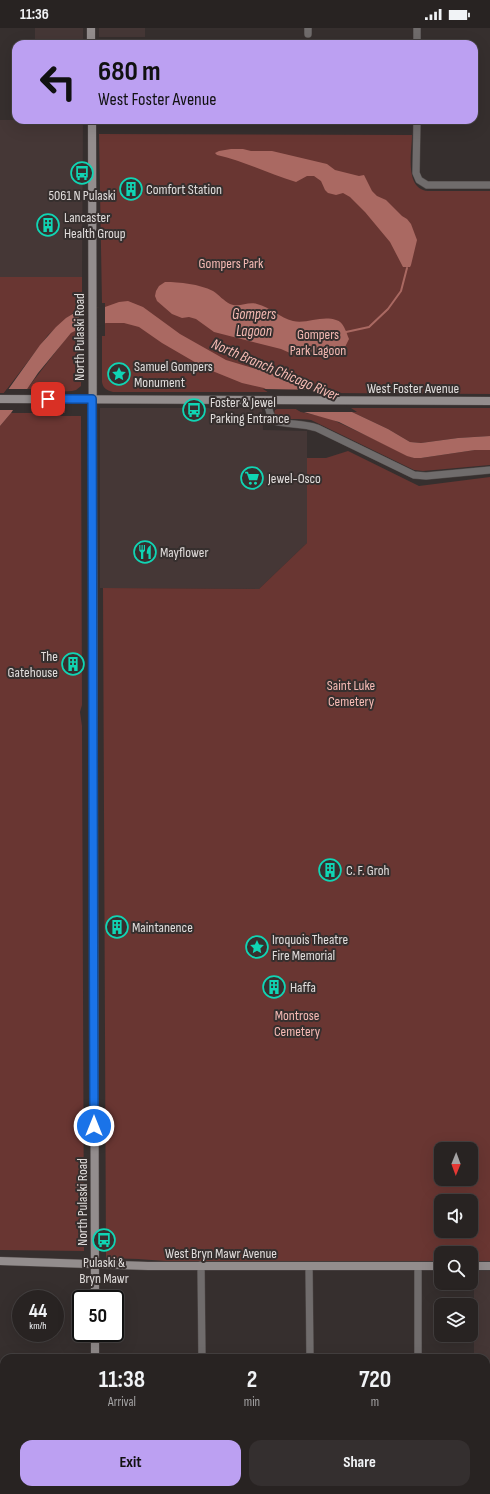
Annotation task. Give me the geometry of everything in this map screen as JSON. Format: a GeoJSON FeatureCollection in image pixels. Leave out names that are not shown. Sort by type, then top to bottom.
{"type":"FeatureCollection","features":[{"type":"Feature","properties":{"kind":"main road"},"geometry":{"type":"LineString","coordinates":[[91,28],[91,40]]}},
{"type":"Feature","properties":{"kind":"main road","name":"North Pulaski Road"},"geometry":{"type":"LineString","coordinates":[[92,124],[95,1290]]}},
{"type":"Feature","properties":{"kind":"main road","name":"West Foster Avenue"},"geometry":{"type":"LineString","coordinates":[[0,399],[490,401]]}},
{"type":"Feature","properties":{"kind":"main road","name":"West Bryn Mawr Avenue"},"geometry":{"type":"LineString","coordinates":[[0,1261],[95,1264],[434,1266]]}},
{"type":"Feature","properties":{"kind":"main road"},"geometry":{"type":"LineString","coordinates":[[478,1266],[490,1266]]}},
{"type":"Feature","properties":{"kind":"main road"},"geometry":{"type":"LineString","coordinates":[[95,1342],[95,1354]]}},
{"type":"Feature","properties":{"kind":"street"},"geometry":{"type":"LineString","coordinates":[[417,28],[417,40]]}},
{"type":"Feature","properties":{"kind":"street"},"geometry":{"type":"LineString","coordinates":[[416,124],[416,173],[419,180],[427,185],[490,185]]}},
{"type":"Feature","properties":{"kind":"street"},"geometry":{"type":"LineString","coordinates":[[266,400],[274,420],[281,423],[306,424],[317,428],[414,475],[426,476],[490,470]]}},
{"type":"Feature","properties":{"kind":"street"},"geometry":{"type":"LineString","coordinates":[[201,1265],[202,1354]]}},
{"type":"Feature","properties":{"kind":"street"},"geometry":{"type":"LineString","coordinates":[[309,1266],[310,1354]]}},
{"type":"Feature","properties":{"kind":"street"},"geometry":{"type":"LineString","coordinates":[[418,1266],[418,1354]]}},
{"type":"Feature","properties":{"kind":"shaded area"},"geometry":{"type":"Polygon","coordinates":[[[35,28],[83,28],[83,40],[35,40],[35,28]]]}},
{"type":"Feature","properties":{"kind":"shaded area"},"geometry":{"type":"Polygon","coordinates":[[[99,28],[145,28],[145,37],[99,37],[99,28]]]}},
{"type":"Feature","properties":{"kind":"shaded area"},"geometry":{"type":"Polygon","coordinates":[[[0,120],[12,120],[12,124],[83,124],[82,277],[0,277],[0,120]]]}},
{"type":"Feature","properties":{"kind":"shaded area"},"geometry":{"type":"Polygon","coordinates":[[[100,408],[262,408],[263,430],[307,431],[307,543],[259,589],[100,588],[100,408]]]}},
{"type":"Feature","properties":{"kind":"shaded area"},"geometry":{"type":"Polygon","coordinates":[[[478,1271],[490,1271],[490,1354],[474,1354],[474,1342],[478,1342],[478,1298],[474,1298],[474,1290],[478,1290],[478,1271]]]}},
{"type":"Feature","properties":{"kind":"green space","name":"Gompers Park"},"geometry":{"type":"Polygon","coordinates":[[[99,134],[412,135],[412,177],[415,184],[420,189],[428,191],[490,191],[490,394],[326,393],[320,390],[264,389],[268,392],[113,392],[107,390],[103,386],[102,382],[102,336],[105,336],[105,303],[102,303],[99,134]]]}},
{"type":"Feature","properties":{"kind":"green space"},"geometry":{"type":"Polygon","coordinates":[[[0,277],[82,277],[82,304],[79,304],[79,310],[74,312],[48,335],[4,393],[0,393],[0,277]]]}},
{"type":"Feature","properties":{"kind":"green space"},"geometry":{"type":"Polygon","coordinates":[[[79,329],[79,336],[82,336],[81,386],[72,391],[37,393],[39,389],[27,389],[64,341],[71,333],[79,329]]]}},
{"type":"Feature","properties":{"kind":"green space"},"geometry":{"type":"Polygon","coordinates":[[[37,407],[65,409],[65,413],[38,413],[37,407]]]}},
{"type":"Feature","properties":{"kind":"green space"},"geometry":{"type":"Polygon","coordinates":[[[351,408],[490,408],[490,436],[458,438],[421,443],[410,442],[388,429],[352,412],[357,412],[351,408]]]}},
{"type":"Feature","properties":{"kind":"green space"},"geometry":{"type":"Polygon","coordinates":[[[277,409],[296,409],[301,412],[329,418],[414,458],[475,450],[490,450],[490,465],[423,471],[414,470],[311,420],[278,418],[274,413],[277,409]]]}},
{"type":"Feature","properties":{"kind":"green space"},"geometry":{"type":"Polygon","coordinates":[[[11,413],[34,413],[40,416],[81,416],[82,705],[80,712],[82,726],[84,1251],[0,1250],[0,426],[11,413]]]}},
{"type":"Feature","properties":{"kind":"green space"},"geometry":{"type":"Polygon","coordinates":[[[348,451],[419,486],[490,477],[490,1261],[478,1261],[478,1246],[434,1246],[434,1261],[165,1261],[106,1258],[103,588],[259,589],[307,543],[307,458],[326,458],[348,451]]]}},
{"type":"Feature","properties":{"kind":"water"},"geometry":{"type":"Polygon","coordinates":[[[231,149],[272,151],[327,164],[335,170],[359,176],[364,175],[372,191],[377,196],[386,200],[411,224],[417,240],[410,267],[403,267],[390,242],[365,212],[350,197],[343,193],[336,195],[328,193],[321,181],[314,176],[307,176],[296,182],[217,155],[215,153],[231,149]]]}},
{"type":"Feature","properties":{"kind":"water","name":"Gompers Lagoon"},"geometry":{"type":"Polygon","coordinates":[[[165,282],[183,283],[202,287],[213,291],[233,305],[254,303],[262,305],[288,320],[298,322],[325,318],[336,320],[343,325],[349,339],[344,349],[340,351],[290,353],[281,349],[214,332],[196,319],[189,317],[182,318],[172,314],[157,301],[155,296],[156,291],[159,286],[165,282]]]}},
{"type":"Feature","properties":{"kind":"water"},"geometry":{"type":"Polygon","coordinates":[[[128,301],[143,307],[180,334],[226,360],[303,383],[314,388],[352,412],[388,429],[410,442],[421,443],[458,438],[490,436],[490,450],[475,450],[421,458],[407,456],[339,422],[304,412],[264,388],[242,383],[205,368],[162,343],[139,327],[124,323],[106,323],[79,329],[71,333],[38,373],[11,413],[0,426],[0,401],[40,345],[56,327],[66,318],[79,310],[105,307],[119,302],[128,301]]]}},
{"type":"Feature","properties":{"kind":"pier"},"geometry":{"type":"Polygon","coordinates":[[[105,305],[105,325],[79,331],[79,308],[96,308],[105,305]]]}},
{"type":"Feature","properties":{"kind":"pier"},"geometry":{"type":"Polygon","coordinates":[[[7,389],[29,389],[15,410],[0,410],[0,398],[7,389]]]}},
{"type":"Feature","properties":{"kind":"pier"},"geometry":{"type":"Polygon","coordinates":[[[263,389],[321,390],[356,412],[301,412],[263,389]]]}},
{"type":"Feature","properties":{"kind":"waterway"},"geometry":{"type":"LineString","coordinates":[[346,332],[369,327],[388,309],[401,291],[407,268]]}},
{"type":"Feature","properties":{"kind":"place","name":"5061 N Pulaski"},"geometry":{"type":"Point","coordinates":[82,173]}},
{"type":"Feature","properties":{"kind":"place","name":"Comfort Station"},"geometry":{"type":"Point","coordinates":[131,189]}},
{"type":"Feature","properties":{"kind":"place","name":"Lancaster Health Group"},"geometry":{"type":"Point","coordinates":[48,225]}},
{"type":"Feature","properties":{"kind":"place","name":"Samuel Gompers Monument"},"geometry":{"type":"Point","coordinates":[119,374]}},
{"type":"Feature","properties":{"kind":"place","name":"Foster & Jewel Parking Entrance"},"geometry":{"type":"Point","coordinates":[194,410]}},
{"type":"Feature","properties":{"kind":"place","name":"Jewel-Osco"},"geometry":{"type":"Point","coordinates":[252,478]}},
{"type":"Feature","properties":{"kind":"place","name":"Mayflower"},"geometry":{"type":"Point","coordinates":[145,552]}},
{"type":"Feature","properties":{"kind":"place","name":"The Gatehouse"},"geometry":{"type":"Point","coordinates":[73,664]}},
{"type":"Feature","properties":{"kind":"place","name":"C. F. Groh"},"geometry":{"type":"Point","coordinates":[330,870]}},
{"type":"Feature","properties":{"kind":"place","name":"Maintanence"},"geometry":{"type":"Point","coordinates":[117,927]}},
{"type":"Feature","properties":{"kind":"place","name":"Iroquois Theatre Fire Memorial"},"geometry":{"type":"Point","coordinates":[257,947]}},
{"type":"Feature","properties":{"kind":"place","name":"Haffa"},"geometry":{"type":"Point","coordinates":[274,987]}},
{"type":"Feature","properties":{"kind":"place","name":"Pulaski & Bryn Mawr"},"geometry":{"type":"Point","coordinates":[104,1240]}},
{"type":"Feature","properties":{"kind":"route"},"geometry":{"type":"LineString","coordinates":[[48,399],[92,399],[92,858],[94,1126]]}},
{"type":"Feature","properties":{"kind":"park label","name":"Gompers Park Lagoon"},"geometry":{"type":"Point","coordinates":[318,342]}},
{"type":"Feature","properties":{"kind":"park label","name":"Saint Luke Cemetery"},"geometry":{"type":"Point","coordinates":[351,694]}},
{"type":"Feature","properties":{"kind":"park label","name":"Montrose Cemetery"},"geometry":{"type":"Point","coordinates":[297,1024]}},
{"type":"Feature","properties":{"kind":"water label","name":"North Branch Chicago River"},"geometry":{"type":"Point","coordinates":[275,370]}}]}
